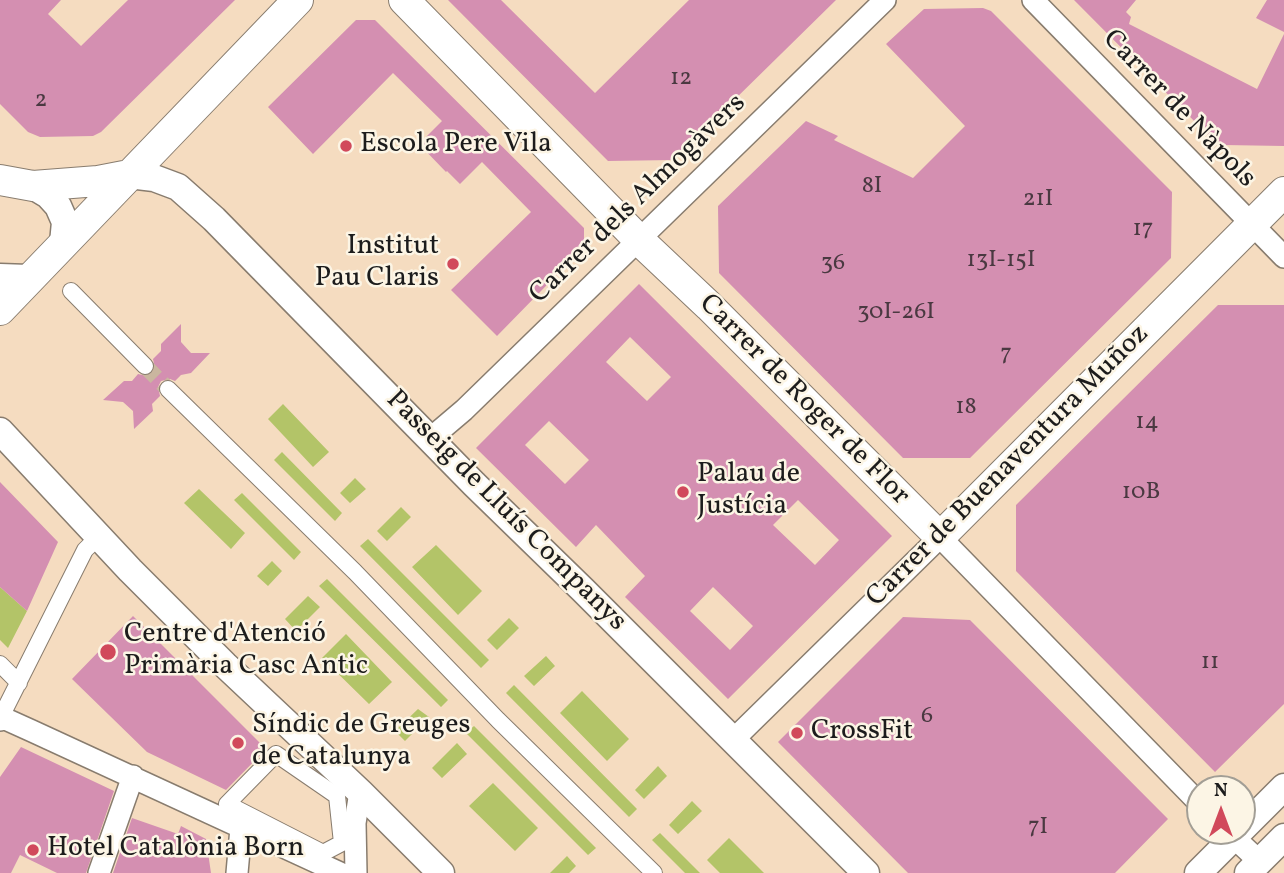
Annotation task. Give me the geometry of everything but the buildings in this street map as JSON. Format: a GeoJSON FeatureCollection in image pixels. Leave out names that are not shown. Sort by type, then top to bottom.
{"type":"FeatureCollection","features":[{"type":"Feature","properties":{"kind":"main road"},"geometry":{"type":"LineString","coordinates":[[0,310],[298,0]]}},
{"type":"Feature","properties":{"kind":"main road","name":"Carrer de Roger de Flor"},"geometry":{"type":"LineString","coordinates":[[404,0],[639,240],[940,537]]}},
{"type":"Feature","properties":{"kind":"main road","name":"Passeig de Lluís Companys"},"geometry":{"type":"LineString","coordinates":[[1,180],[33,186],[99,181],[129,175]]}},
{"type":"Feature","properties":{"kind":"main road","name":"Carrer de Buenaventura Muñoz"},"geometry":{"type":"LineString","coordinates":[[940,537],[1284,192]]}},
{"type":"Feature","properties":{"kind":"street","name":"Carrer dels Almogàvers"},"geometry":{"type":"LineString","coordinates":[[431,438],[464,410],[885,0]]}},
{"type":"Feature","properties":{"kind":"street","name":"Carrer de Nàpols"},"geometry":{"type":"LineString","coordinates":[[1033,0],[1284,257]]}},
{"type":"Feature","properties":{"kind":"street","name":"Passeig de Lluís Companys"},"geometry":{"type":"LineString","coordinates":[[129,175],[153,178],[178,187],[214,219],[474,484],[866,873]]}},
{"type":"Feature","properties":{"kind":"street","name":"Passeig de Lluís Companys"},"geometry":{"type":"LineString","coordinates":[[33,186],[48,195],[58,206],[65,222],[63,243]]}},
{"type":"Feature","properties":{"kind":"street"},"geometry":{"type":"LineString","coordinates":[[0,277],[30,278]]}},
{"type":"Feature","properties":{"kind":"street"},"geometry":{"type":"LineString","coordinates":[[71,290],[145,366]]}},
{"type":"Feature","properties":{"kind":"street"},"geometry":{"type":"LineString","coordinates":[[168,389],[355,572],[498,720],[654,873]]}},
{"type":"Feature","properties":{"kind":"street"},"geometry":{"type":"LineString","coordinates":[[0,431],[225,665],[360,792],[440,873]]}},
{"type":"Feature","properties":{"kind":"street"},"geometry":{"type":"LineString","coordinates":[[99,536],[82,556],[1,719],[133,776],[340,873]]}},
{"type":"Feature","properties":{"kind":"street","name":"Carrer de Buenaventura Muñoz"},"geometry":{"type":"LineString","coordinates":[[733,740],[940,537]]}},
{"type":"Feature","properties":{"kind":"street","name":"Carrer de Roger de Flor"},"geometry":{"type":"LineString","coordinates":[[940,537],[1186,790]]}},
{"type":"Feature","properties":{"kind":"street"},"geometry":{"type":"LineString","coordinates":[[0,664],[19,683]]}},
{"type":"Feature","properties":{"kind":"street"},"geometry":{"type":"LineString","coordinates":[[276,754],[337,796],[342,843],[323,853],[228,804],[276,754]]}},
{"type":"Feature","properties":{"kind":"street"},"geometry":{"type":"LineString","coordinates":[[99,873],[133,776]]}},
{"type":"Feature","properties":{"kind":"street"},"geometry":{"type":"LineString","coordinates":[[1256,813],[1284,787]]}},
{"type":"Feature","properties":{"kind":"street"},"geometry":{"type":"LineString","coordinates":[[356,873],[355,823],[360,792]]}},
{"type":"Feature","properties":{"kind":"street"},"geometry":{"type":"LineString","coordinates":[[237,873],[241,828]]}},
{"type":"Feature","properties":{"kind":"street"},"geometry":{"type":"LineString","coordinates":[[1242,845],[1254,867],[1284,837]]}},
{"type":"Feature","properties":{"kind":"street"},"geometry":{"type":"LineString","coordinates":[[1198,873],[1223,845]]}},
{"type":"Feature","properties":{"kind":"green space"},"geometry":{"type":"Polygon","coordinates":[[[283,404],[329,452],[313,467],[268,419],[283,404]]]}},
{"type":"Feature","properties":{"kind":"green space"},"geometry":{"type":"Polygon","coordinates":[[[282,452],[342,513],[335,521],[274,460],[282,452]]]}},
{"type":"Feature","properties":{"kind":"green space"},"geometry":{"type":"Polygon","coordinates":[[[355,478],[366,489],[350,503],[340,493],[355,478]]]}},
{"type":"Feature","properties":{"kind":"green space"},"geometry":{"type":"Polygon","coordinates":[[[199,489],[245,533],[231,549],[184,503],[199,489]]]}},
{"type":"Feature","properties":{"kind":"green space"},"geometry":{"type":"Polygon","coordinates":[[[242,493],[301,552],[294,560],[234,500],[242,493]]]}},
{"type":"Feature","properties":{"kind":"green space"},"geometry":{"type":"Polygon","coordinates":[[[401,507],[411,517],[387,541],[377,531],[401,507]]]}},
{"type":"Feature","properties":{"kind":"green space"},"geometry":{"type":"Polygon","coordinates":[[[368,539],[489,660],[481,668],[360,546],[368,539]]]}},
{"type":"Feature","properties":{"kind":"green space"},"geometry":{"type":"Polygon","coordinates":[[[436,545],[482,591],[458,615],[412,567],[436,545]]]}},
{"type":"Feature","properties":{"kind":"green space"},"geometry":{"type":"Polygon","coordinates":[[[272,561],[282,571],[268,586],[257,576],[272,561]]]}},
{"type":"Feature","properties":{"kind":"green space"},"geometry":{"type":"Polygon","coordinates":[[[327,579],[448,700],[441,707],[319,586],[327,579]]]}},
{"type":"Feature","properties":{"kind":"green space"},"geometry":{"type":"Polygon","coordinates":[[[0,587],[27,611],[8,648],[0,640],[0,587]]]}},
{"type":"Feature","properties":{"kind":"green space"},"geometry":{"type":"Polygon","coordinates":[[[308,596],[320,607],[296,631],[285,619],[308,596]]]}},
{"type":"Feature","properties":{"kind":"green space"},"geometry":{"type":"Polygon","coordinates":[[[509,618],[519,628],[497,650],[487,640],[509,618]]]}},
{"type":"Feature","properties":{"kind":"green space"},"geometry":{"type":"Polygon","coordinates":[[[346,634],[392,682],[369,704],[322,658],[346,634]]]}},
{"type":"Feature","properties":{"kind":"green space"},"geometry":{"type":"Polygon","coordinates":[[[546,656],[555,666],[534,686],[524,676],[546,656]]]}},
{"type":"Feature","properties":{"kind":"green space"},"geometry":{"type":"Polygon","coordinates":[[[514,685],[637,809],[629,817],[506,693],[514,685]]]}},
{"type":"Feature","properties":{"kind":"green space"},"geometry":{"type":"Polygon","coordinates":[[[582,691],[629,739],[607,761],[560,713],[582,691]]]}},
{"type":"Feature","properties":{"kind":"green space"},"geometry":{"type":"Polygon","coordinates":[[[418,709],[429,717],[405,741],[395,731],[418,709]]]}},
{"type":"Feature","properties":{"kind":"green space"},"geometry":{"type":"Polygon","coordinates":[[[474,726],[596,848],[588,855],[466,733],[474,726]]]}},
{"type":"Feature","properties":{"kind":"green space"},"geometry":{"type":"Polygon","coordinates":[[[457,743],[467,754],[442,778],[432,768],[457,743]]]}},
{"type":"Feature","properties":{"kind":"green space"},"geometry":{"type":"Polygon","coordinates":[[[658,766],[667,776],[644,799],[635,790],[658,766]]]}},
{"type":"Feature","properties":{"kind":"green space"},"geometry":{"type":"Polygon","coordinates":[[[493,783],[538,828],[515,851],[469,806],[493,783]]]}},
{"type":"Feature","properties":{"kind":"green space"},"geometry":{"type":"Polygon","coordinates":[[[692,801],[702,811],[678,834],[669,825],[692,801]]]}},
{"type":"Feature","properties":{"kind":"green space"},"geometry":{"type":"Polygon","coordinates":[[[660,833],[700,873],[685,873],[652,840],[660,833]]]}},
{"type":"Feature","properties":{"kind":"green space"},"geometry":{"type":"Polygon","coordinates":[[[729,838],[764,873],[720,873],[707,860],[729,838]]]}},
{"type":"Feature","properties":{"kind":"green space"},"geometry":{"type":"Polygon","coordinates":[[[567,856],[576,866],[569,873],[550,873],[567,856]]]}},
{"type":"Feature","properties":{"kind":"tunnel"},"geometry":{"type":"LineString","coordinates":[[145,366],[168,389]]}},
{"type":"Feature","properties":{"kind":"place","name":"Escola Pere Vila"},"geometry":{"type":"Point","coordinates":[346,146]}},
{"type":"Feature","properties":{"kind":"place","name":"Institut Pau Claris"},"geometry":{"type":"Point","coordinates":[453,264]}},
{"type":"Feature","properties":{"kind":"place","name":"Palau de Justícia"},"geometry":{"type":"Point","coordinates":[683,492]}},
{"type":"Feature","properties":{"kind":"place","name":"Centre d'Atenció Primària Casc Antic"},"geometry":{"type":"Point","coordinates":[108,652]}},
{"type":"Feature","properties":{"kind":"place","name":"CrossFit"},"geometry":{"type":"Point","coordinates":[797,733]}},
{"type":"Feature","properties":{"kind":"place","name":"Síndic de Greuges de Catalunya"},"geometry":{"type":"Point","coordinates":[238,743]}},
{"type":"Feature","properties":{"kind":"place","name":"Hotel Catalònia Born"},"geometry":{"type":"Point","coordinates":[33,850]}}]}
